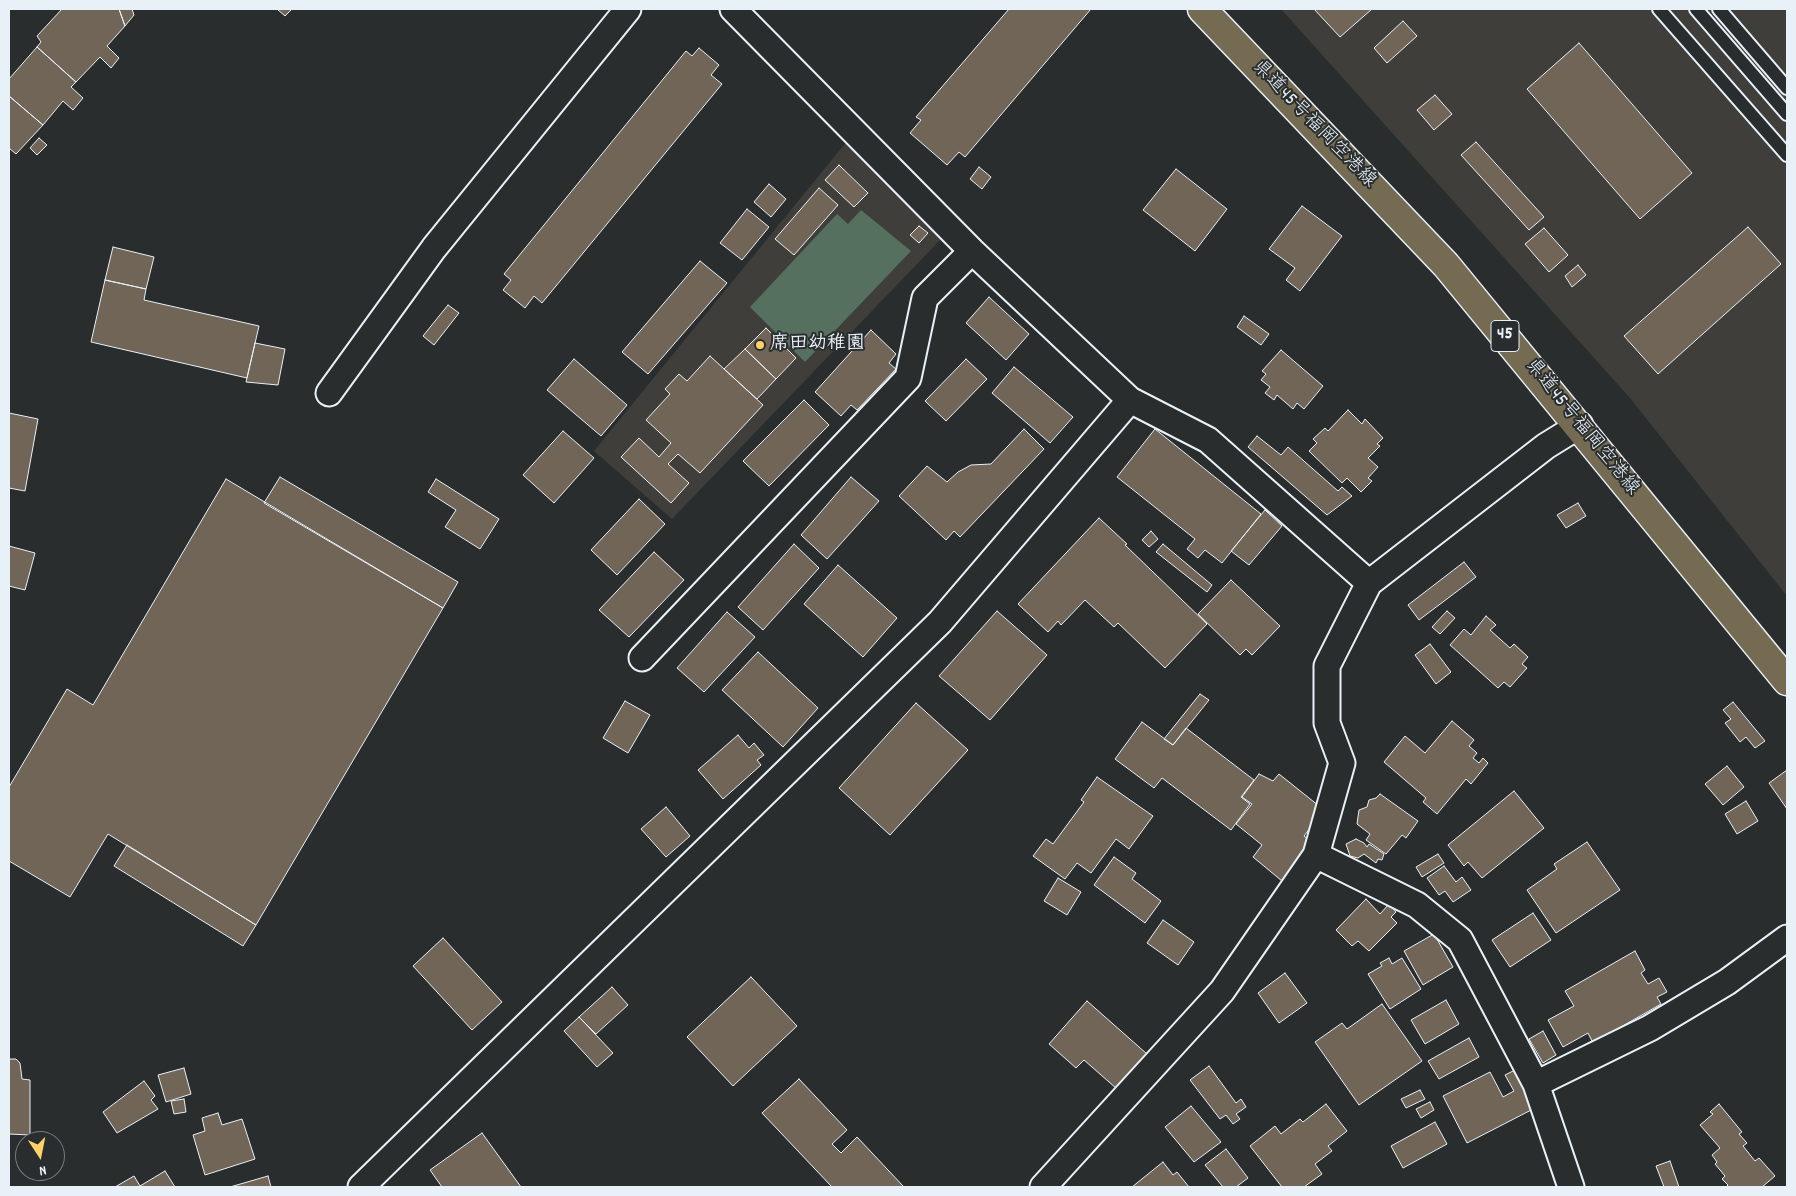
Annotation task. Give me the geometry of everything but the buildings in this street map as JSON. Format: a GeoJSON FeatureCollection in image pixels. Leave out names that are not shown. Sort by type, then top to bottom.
{"type":"FeatureCollection","features":[{"type":"Feature","properties":{"kind":"main road","name":"県道45号福岡空港線"},"geometry":{"type":"LineString","coordinates":[[1202,9],[1446,265],[1580,425],[1787,681]]}},
{"type":"Feature","properties":{"kind":"street"},"geometry":{"type":"LineString","coordinates":[[328,393],[434,248],[628,9]]}},
{"type":"Feature","properties":{"kind":"street"},"geometry":{"type":"LineString","coordinates":[[733,9],[972,251],[1130,400],[1208,440],[1369,583]]}},
{"type":"Feature","properties":{"kind":"street"},"geometry":{"type":"LineString","coordinates":[[642,658],[908,378],[925,298],[972,251]]}},
{"type":"Feature","properties":{"kind":"street"},"geometry":{"type":"LineString","coordinates":[[361,1187],[940,622],[1130,400]]}},
{"type":"Feature","properties":{"kind":"street"},"geometry":{"type":"LineString","coordinates":[[1043,1187],[1222,991],[1316,855],[1342,763],[1327,723],[1327,666],[1369,583],[1546,446],[1580,425]]}},
{"type":"Feature","properties":{"kind":"street"},"geometry":{"type":"LineString","coordinates":[[1316,855],[1417,905],[1460,940],[1536,1084],[1571,1187]]}},
{"type":"Feature","properties":{"kind":"street"},"geometry":{"type":"LineString","coordinates":[[1536,1084],[1650,1028],[1727,982],[1787,938]]}},
{"type":"Feature","properties":{"kind":"lane"},"geometry":{"type":"LineString","coordinates":[[1659,9],[1787,155]]}},
{"type":"Feature","properties":{"kind":"lane"},"geometry":{"type":"LineString","coordinates":[[1696,9],[1787,114]]}},
{"type":"Feature","properties":{"kind":"lane"},"geometry":{"type":"LineString","coordinates":[[1719,9],[1787,88]]}},
{"type":"Feature","properties":{"kind":"shaded area"},"geometry":{"type":"Polygon","coordinates":[[[1281,9],[1787,9],[1787,596],[1630,398],[1281,9]]]}},
{"type":"Feature","properties":{"kind":"shaded area","name":"席田幼稚園"},"geometry":{"type":"Polygon","coordinates":[[[848,140],[942,238],[672,519],[594,451],[848,140]]]}},
{"type":"Feature","properties":{"kind":"green space"},"geometry":{"type":"Polygon","coordinates":[[[861,210],[911,251],[805,362],[750,307],[837,214],[848,224],[861,210]]]}},
{"type":"Feature","properties":{"kind":"place","name":"席田幼稚園"},"geometry":{"type":"Point","coordinates":[760,345]}}]}
